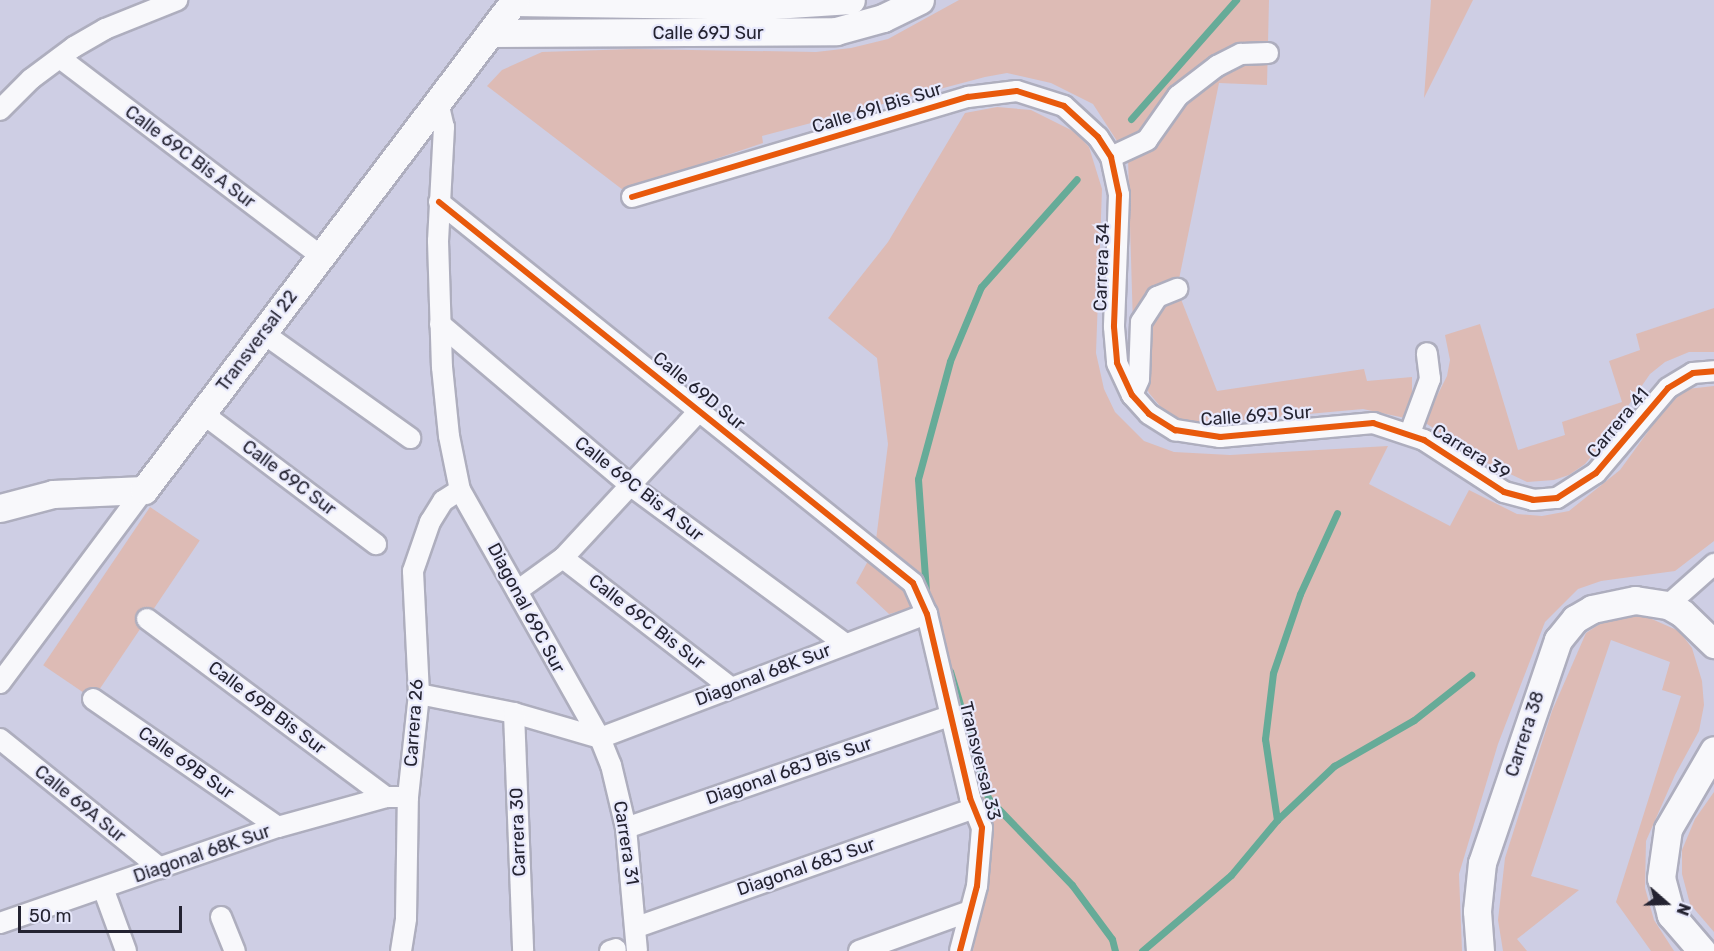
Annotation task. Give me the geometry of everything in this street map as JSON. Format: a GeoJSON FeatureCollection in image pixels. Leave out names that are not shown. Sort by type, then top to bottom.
{"type":"FeatureCollection","features":[{"type":"Feature","properties":{"kind":"street"},"geometry":{"type":"LineString","coordinates":[[0,110],[60,58],[105,29],[177,0]]}},
{"type":"Feature","properties":{"kind":"street","name":"Calle 69J Sur"},"geometry":{"type":"LineString","coordinates":[[514,1],[617,1],[770,6],[851,0]]}},
{"type":"Feature","properties":{"kind":"street","name":"Calle 69J Sur"},"geometry":{"type":"LineString","coordinates":[[490,33],[836,31],[883,18],[920,0]]}},
{"type":"Feature","properties":{"kind":"street","name":"Transversal 22"},"geometry":{"type":"LineString","coordinates":[[0,683],[514,1]]}},
{"type":"Feature","properties":{"kind":"street"},"geometry":{"type":"LineString","coordinates":[[1111,157],[1139,147],[1178,96],[1217,66],[1241,54],[1268,53]]}},
{"type":"Feature","properties":{"kind":"street","name":"Calle 69C Bis A Sur"},"geometry":{"type":"LineString","coordinates":[[60,58],[321,256]]}},
{"type":"Feature","properties":{"kind":"street","name":"Calle 69I Bis Sur"},"geometry":{"type":"LineString","coordinates":[[632,197],[1000,90],[1033,94],[1064,106],[1098,137],[1111,157]]}},
{"type":"Feature","properties":{"kind":"street"},"geometry":{"type":"LineString","coordinates":[[438,102],[444,126],[439,202],[440,324],[445,405],[459,483]]}},
{"type":"Feature","properties":{"kind":"street","name":"Carrera 34"},"geometry":{"type":"LineString","coordinates":[[1111,157],[1119,195],[1115,345],[1123,377]]}},
{"type":"Feature","properties":{"kind":"street","name":"Calle 69D Sur"},"geometry":{"type":"LineString","coordinates":[[439,202],[913,583],[927,614]]}},
{"type":"Feature","properties":{"kind":"street"},"geometry":{"type":"LineString","coordinates":[[1132,395],[1139,380],[1141,322],[1157,297],[1177,289]]}},
{"type":"Feature","properties":{"kind":"street","name":"Calle 69C Bis A Sur"},"geometry":{"type":"LineString","coordinates":[[440,324],[631,486],[845,644]]}},
{"type":"Feature","properties":{"kind":"street"},"geometry":{"type":"LineString","coordinates":[[263,333],[410,438]]}},
{"type":"Feature","properties":{"kind":"street"},"geometry":{"type":"LineString","coordinates":[[1410,433],[1430,379],[1427,353]]}},
{"type":"Feature","properties":{"kind":"street","name":"Carrera 41"},"geometry":{"type":"LineString","coordinates":[[1581,486],[1668,388],[1694,373],[1714,371]]}},
{"type":"Feature","properties":{"kind":"street","name":"Calle 69J Sur"},"geometry":{"type":"LineString","coordinates":[[1123,377],[1132,395],[1161,423],[1204,437],[1343,424]]}},
{"type":"Feature","properties":{"kind":"street"},"geometry":{"type":"LineString","coordinates":[[517,591],[563,558],[700,410]]}},
{"type":"Feature","properties":{"kind":"street","name":"Calle 69C Sur"},"geometry":{"type":"LineString","coordinates":[[202,413],[376,544]]}},
{"type":"Feature","properties":{"kind":"street","name":"Carrera 39"},"geometry":{"type":"LineString","coordinates":[[1343,424],[1373,423],[1410,433],[1483,480],[1519,497],[1557,498],[1581,486]]}},
{"type":"Feature","properties":{"kind":"street","name":"Carrera 26"},"geometry":{"type":"LineString","coordinates":[[401,951],[406,918],[408,797],[419,694],[413,571],[422,541],[444,501],[459,483]]}},
{"type":"Feature","properties":{"kind":"street","name":"Diagonal 69C Sur"},"geometry":{"type":"LineString","coordinates":[[459,483],[600,738]]}},
{"type":"Feature","properties":{"kind":"street"},"geometry":{"type":"LineString","coordinates":[[0,508],[53,494],[144,490]]}},
{"type":"Feature","properties":{"kind":"street","name":"Calle 69C Bis Sur"},"geometry":{"type":"LineString","coordinates":[[563,558],[730,687]]}},
{"type":"Feature","properties":{"kind":"street"},"geometry":{"type":"LineString","coordinates":[[1714,564],[1668,605],[1682,613],[1714,644]]}},
{"type":"Feature","properties":{"kind":"street","name":"Carrera 38"},"geometry":{"type":"LineString","coordinates":[[1480,951],[1477,911],[1482,863],[1558,640],[1575,619],[1614,601],[1668,605]]}},
{"type":"Feature","properties":{"kind":"street","name":"Diagonal 68K Sur"},"geometry":{"type":"LineString","coordinates":[[600,738],[927,614]]}},
{"type":"Feature","properties":{"kind":"street","name":"Transversal 33"},"geometry":{"type":"LineString","coordinates":[[927,614],[974,808],[982,828],[982,858],[960,951]]}},
{"type":"Feature","properties":{"kind":"street","name":"Calle 69B Bis Sur"},"geometry":{"type":"LineString","coordinates":[[147,619],[386,797]]}},
{"type":"Feature","properties":{"kind":"street"},"geometry":{"type":"LineString","coordinates":[[419,694],[514,713],[600,738]]}},
{"type":"Feature","properties":{"kind":"street","name":"Calle 69B Sur"},"geometry":{"type":"LineString","coordinates":[[93,699],[278,827]]}},
{"type":"Feature","properties":{"kind":"street","name":"Carrera 30"},"geometry":{"type":"LineString","coordinates":[[514,713],[523,951]]}},
{"type":"Feature","properties":{"kind":"street","name":"Diagonal 68J Bis Sur"},"geometry":{"type":"LineString","coordinates":[[626,828],[952,715]]}},
{"type":"Feature","properties":{"kind":"street","name":"Carrera 31"},"geometry":{"type":"LineString","coordinates":[[600,738],[626,828],[637,927],[637,951]]}},
{"type":"Feature","properties":{"kind":"street","name":"Calle 69A Sur"},"geometry":{"type":"LineString","coordinates":[[0,739],[160,868]]}},
{"type":"Feature","properties":{"kind":"street"},"geometry":{"type":"LineString","coordinates":[[1702,951],[1671,915],[1661,878],[1662,857],[1668,829],[1714,750]]}},
{"type":"Feature","properties":{"kind":"street","name":"Diagonal 68K Sur"},"geometry":{"type":"LineString","coordinates":[[0,923],[278,827],[386,797],[408,797]]}},
{"type":"Feature","properties":{"kind":"street","name":"Diagonal 68J Sur"},"geometry":{"type":"LineString","coordinates":[[637,927],[974,808]]}},
{"type":"Feature","properties":{"kind":"street"},"geometry":{"type":"LineString","coordinates":[[103,888],[126,951]]}},
{"type":"Feature","properties":{"kind":"street"},"geometry":{"type":"LineString","coordinates":[[859,951],[970,911]]}},
{"type":"Feature","properties":{"kind":"street"},"geometry":{"type":"LineString","coordinates":[[221,917],[235,951]]}},
{"type":"Feature","properties":{"kind":"shaded area"},"geometry":{"type":"Polygon","coordinates":[[[959,0],[1269,0],[1267,85],[1219,83],[1177,289],[1217,391],[1364,369],[1367,381],[1412,377],[1412,396],[1405,418],[1363,409],[1199,424],[1184,422],[1165,412],[1149,393],[1134,359],[1128,158],[1093,104],[1051,83],[1007,73],[985,77],[762,136],[763,143],[623,190],[487,86],[502,70],[542,52],[633,49],[816,52],[851,48],[888,39],[959,0]]]}},
{"type":"Feature","properties":{"kind":"shaded area"},"geometry":{"type":"Polygon","coordinates":[[[1431,0],[1473,0],[1424,98],[1431,0]]]}},
{"type":"Feature","properties":{"kind":"shaded area"},"geometry":{"type":"Polygon","coordinates":[[[997,107],[1031,110],[1075,132],[1089,147],[1102,189],[1096,353],[1104,389],[1115,412],[1144,441],[1174,452],[1230,455],[1388,446],[1369,484],[1450,526],[1469,490],[1517,514],[1542,516],[1569,511],[1620,470],[1671,400],[1687,389],[1714,386],[1714,541],[1675,571],[1601,581],[1578,589],[1545,622],[1498,744],[1459,874],[1462,951],[973,951],[987,882],[923,605],[889,614],[856,583],[875,548],[888,444],[877,358],[828,318],[888,242],[965,113],[997,107]]]}},
{"type":"Feature","properties":{"kind":"shaded area"},"geometry":{"type":"Polygon","coordinates":[[[1714,308],[1714,352],[1689,352],[1665,362],[1650,374],[1603,442],[1585,464],[1569,475],[1554,480],[1527,482],[1485,462],[1424,422],[1447,376],[1450,360],[1445,335],[1480,324],[1518,450],[1565,435],[1562,422],[1622,402],[1609,361],[1640,350],[1636,334],[1714,308]]]}},
{"type":"Feature","properties":{"kind":"shaded area"},"geometry":{"type":"Polygon","coordinates":[[[150,507],[200,541],[93,699],[43,665],[150,507]]]}},
{"type":"Feature","properties":{"kind":"shaded area"},"geometry":{"type":"Polygon","coordinates":[[[1624,616],[1645,616],[1679,631],[1692,648],[1702,681],[1704,705],[1699,731],[1675,775],[1646,841],[1645,888],[1654,920],[1674,951],[1651,951],[1616,902],[1681,696],[1662,690],[1670,662],[1611,640],[1531,876],[1579,890],[1517,939],[1527,951],[1503,951],[1498,920],[1505,858],[1552,711],[1586,633],[1606,620],[1624,616]]]}},
{"type":"Feature","properties":{"kind":"shaded area"},"geometry":{"type":"Polygon","coordinates":[[[1714,792],[1714,932],[1690,904],[1682,874],[1682,850],[1695,819],[1714,792]]]}},
{"type":"Feature","properties":{"kind":"waterway"},"geometry":{"type":"LineString","coordinates":[[1131,119],[1236,0]]}},
{"type":"Feature","properties":{"kind":"waterway"},"geometry":{"type":"LineString","coordinates":[[926,591],[918,479],[950,361],[981,287],[1077,179]]}},
{"type":"Feature","properties":{"kind":"waterway"},"geometry":{"type":"LineString","coordinates":[[1277,820],[1265,739],[1273,673],[1300,594],[1337,513]]}},
{"type":"Feature","properties":{"kind":"waterway"},"geometry":{"type":"LineString","coordinates":[[950,671],[988,798],[1072,885],[1112,939],[1115,951]]}},
{"type":"Feature","properties":{"kind":"waterway"},"geometry":{"type":"LineString","coordinates":[[1142,951],[1231,875],[1277,820],[1334,766],[1414,720],[1471,675]]}},
{"type":"Feature","properties":{"kind":"cycle path"},"geometry":{"type":"LineString","coordinates":[[632,197],[968,97],[1017,91],[1064,106],[1098,137],[1111,157],[1119,195],[1114,327],[1117,363],[1132,395],[1149,414],[1175,430],[1220,437],[1373,423],[1424,440],[1504,492],[1533,500],[1557,498],[1596,473],[1668,388],[1693,373],[1714,371]]}},
{"type":"Feature","properties":{"kind":"cycle path"},"geometry":{"type":"LineString","coordinates":[[439,202],[913,583],[927,614],[970,798],[982,828],[977,886],[960,951]]}}]}
